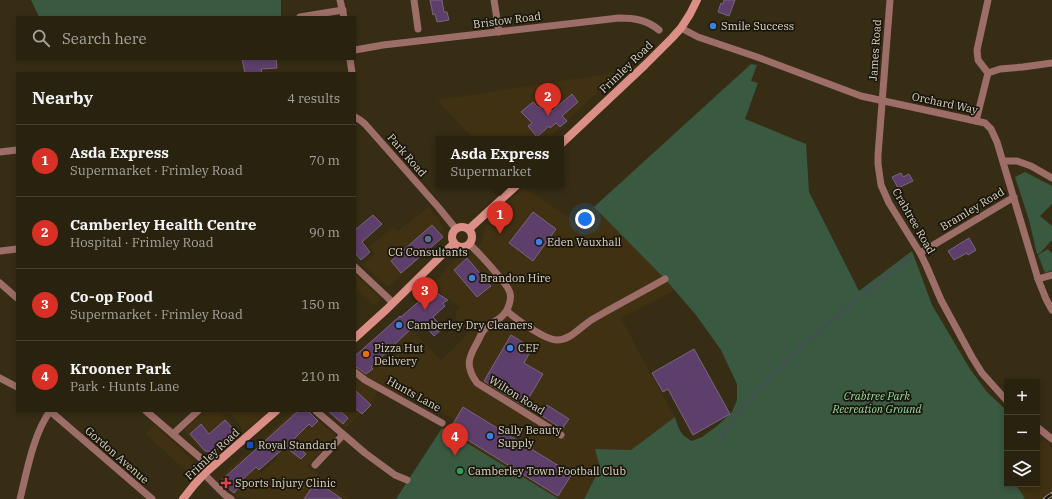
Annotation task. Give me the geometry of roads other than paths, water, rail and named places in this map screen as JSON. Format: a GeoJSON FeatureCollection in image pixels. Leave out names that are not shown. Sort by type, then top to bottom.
{"type":"FeatureCollection","features":[{"type":"Feature","properties":{"kind":"main road","name":"Frimley Road"},"geometry":{"type":"LineString","coordinates":[[564,141],[645,65],[681,28],[698,0]]}},
{"type":"Feature","properties":{"kind":"main road"},"geometry":{"type":"LineString","coordinates":[[469,229],[514,188]]}},
{"type":"Feature","properties":{"kind":"main road"},"geometry":{"type":"LineString","coordinates":[[462,226],[469,229],[473,235],[469,244],[465,247],[458,246],[454,243],[452,233],[456,229],[462,226]]}},
{"type":"Feature","properties":{"kind":"main road"},"geometry":{"type":"LineString","coordinates":[[356,337],[454,243]]}},
{"type":"Feature","properties":{"kind":"main road","name":"Frimley Road"},"geometry":{"type":"LineString","coordinates":[[183,499],[211,467],[275,412]]}},
{"type":"Feature","properties":{"kind":"street"},"geometry":{"type":"LineString","coordinates":[[315,16],[344,14],[340,0]]}},
{"type":"Feature","properties":{"kind":"street"},"geometry":{"type":"LineString","coordinates":[[414,0],[418,29]]}},
{"type":"Feature","properties":{"kind":"street"},"geometry":{"type":"LineString","coordinates":[[494,0],[499,32]]}},
{"type":"Feature","properties":{"kind":"street","name":"James Road"},"geometry":{"type":"LineString","coordinates":[[882,101],[890,0]]}},
{"type":"Feature","properties":{"kind":"street"},"geometry":{"type":"LineString","coordinates":[[988,0],[977,50],[978,60],[988,73]]}},
{"type":"Feature","properties":{"kind":"street","name":"Bristow Road"},"geometry":{"type":"LineString","coordinates":[[356,50],[383,45],[619,18],[642,20],[653,25],[659,30]]}},
{"type":"Feature","properties":{"kind":"street"},"geometry":{"type":"LineString","coordinates":[[681,28],[698,37],[757,57],[861,96],[882,101]]}},
{"type":"Feature","properties":{"kind":"street"},"geometry":{"type":"LineString","coordinates":[[350,60],[352,72]]}},
{"type":"Feature","properties":{"kind":"street"},"geometry":{"type":"LineString","coordinates":[[988,73],[1000,69],[1023,68],[1052,62]]}},
{"type":"Feature","properties":{"kind":"street"},"geometry":{"type":"LineString","coordinates":[[976,121],[988,73]]}},
{"type":"Feature","properties":{"kind":"street","name":"Orchard Way"},"geometry":{"type":"LineString","coordinates":[[882,101],[984,123],[990,129],[997,142],[1004,161],[1038,279],[1052,310]]}},
{"type":"Feature","properties":{"kind":"street","name":"Crabtree Road"},"geometry":{"type":"LineString","coordinates":[[882,101],[878,164],[881,185],[889,203],[920,253],[941,300],[972,357],[982,373],[1004,398]]}},
{"type":"Feature","properties":{"kind":"street","name":"Park Road"},"geometry":{"type":"LineString","coordinates":[[356,118],[365,124],[456,229]]}},
{"type":"Feature","properties":{"kind":"street"},"geometry":{"type":"LineString","coordinates":[[0,152],[16,150]]}},
{"type":"Feature","properties":{"kind":"street"},"geometry":{"type":"LineString","coordinates":[[1004,161],[1017,161],[1031,166],[1052,178]]}},
{"type":"Feature","properties":{"kind":"street","name":"Bramley Road"},"geometry":{"type":"LineString","coordinates":[[920,253],[1014,197]]}},
{"type":"Feature","properties":{"kind":"street"},"geometry":{"type":"LineString","coordinates":[[469,244],[477,250],[505,284],[510,293],[510,301],[507,311],[517,319],[550,339],[564,339],[572,335],[591,320],[666,279]]}},
{"type":"Feature","properties":{"kind":"street"},"geometry":{"type":"LineString","coordinates":[[0,251],[16,249]]}},
{"type":"Feature","properties":{"kind":"street"},"geometry":{"type":"LineString","coordinates":[[356,268],[393,303]]}},
{"type":"Feature","properties":{"kind":"street"},"geometry":{"type":"LineString","coordinates":[[1038,279],[1052,275]]}},
{"type":"Feature","properties":{"kind":"street"},"geometry":{"type":"LineString","coordinates":[[0,283],[16,297]]}},
{"type":"Feature","properties":{"kind":"street","name":"Wilton Road"},"geometry":{"type":"LineString","coordinates":[[507,311],[484,329],[470,354],[469,368],[471,375],[477,383],[561,435]]}},
{"type":"Feature","properties":{"kind":"street","name":"Hunts Lane"},"geometry":{"type":"LineString","coordinates":[[356,373],[365,380],[442,423]]}},
{"type":"Feature","properties":{"kind":"street"},"geometry":{"type":"LineString","coordinates":[[0,378],[16,386]]}},
{"type":"Feature","properties":{"kind":"street"},"geometry":{"type":"LineString","coordinates":[[20,499],[37,437],[50,412]]}},
{"type":"Feature","properties":{"kind":"street","name":"Gordon Avenue"},"geometry":{"type":"LineString","coordinates":[[51,412],[152,499]]}},
{"type":"Feature","properties":{"kind":"street"},"geometry":{"type":"LineString","coordinates":[[147,412],[211,467]]}},
{"type":"Feature","properties":{"kind":"street"},"geometry":{"type":"LineString","coordinates":[[173,434],[197,412]]}},
{"type":"Feature","properties":{"kind":"street"},"geometry":{"type":"LineString","coordinates":[[317,412],[343,435],[395,475],[407,480]]}},
{"type":"Feature","properties":{"kind":"street"},"geometry":{"type":"LineString","coordinates":[[1040,429],[1052,439]]}},
{"type":"Feature","properties":{"kind":"street"},"geometry":{"type":"LineString","coordinates":[[315,465],[343,435]]}},
{"type":"Feature","properties":{"kind":"street"},"geometry":{"type":"LineString","coordinates":[[204,474],[231,499]]}},
{"type":"Feature","properties":{"kind":"waterway"},"geometry":{"type":"LineString","coordinates":[[720,442],[733,419],[789,358],[846,308],[909,259]]}},
{"type":"Feature","properties":{"kind":"railway"},"geometry":{"type":"LineString","coordinates":[[1045,499],[1052,494]]}},
{"type":"Feature","properties":{"kind":"place","name":"Smile Success"},"geometry":{"type":"Point","coordinates":[713,26]}},
{"type":"Feature","properties":{"kind":"place","name":"Camberley Health Centre"},"geometry":{"type":"Point","coordinates":[548,116]}},
{"type":"Feature","properties":{"kind":"place","name":"Asda Express"},"geometry":{"type":"Point","coordinates":[500,234]}},
{"type":"Feature","properties":{"kind":"place","name":"CG Consultants"},"geometry":{"type":"Point","coordinates":[428,239]}},
{"type":"Feature","properties":{"kind":"place","name":"Eden Vauxhall"},"geometry":{"type":"Point","coordinates":[539,242]}},
{"type":"Feature","properties":{"kind":"place","name":"Brandon Hire"},"geometry":{"type":"Point","coordinates":[472,278]}},
{"type":"Feature","properties":{"kind":"place","name":"Co-op Food"},"geometry":{"type":"Point","coordinates":[425,310]}},
{"type":"Feature","properties":{"kind":"place","name":"Camberley Dry Cleaners"},"geometry":{"type":"Point","coordinates":[399,325]}},
{"type":"Feature","properties":{"kind":"place","name":"CEF"},"geometry":{"type":"Point","coordinates":[510,348]}},
{"type":"Feature","properties":{"kind":"place","name":"Pizza Hut Delivery"},"geometry":{"type":"Point","coordinates":[366,354]}},
{"type":"Feature","properties":{"kind":"place","name":"Sally Beauty Supply"},"geometry":{"type":"Point","coordinates":[490,436]}},
{"type":"Feature","properties":{"kind":"place","name":"Royal Standard"},"geometry":{"type":"Point","coordinates":[250,445]}},
{"type":"Feature","properties":{"kind":"place","name":"Krooner Park"},"geometry":{"type":"Point","coordinates":[455,456]}},
{"type":"Feature","properties":{"kind":"place","name":"Camberley Town Football Club"},"geometry":{"type":"Point","coordinates":[460,471]}},
{"type":"Feature","properties":{"kind":"place","name":"Sports Injury Clinic"},"geometry":{"type":"Point","coordinates":[226,483]}},
{"type":"Feature","properties":{"kind":"park label","name":"Crabtree Park Recreation Ground"},"geometry":{"type":"Point","coordinates":[877,402]}}]}
